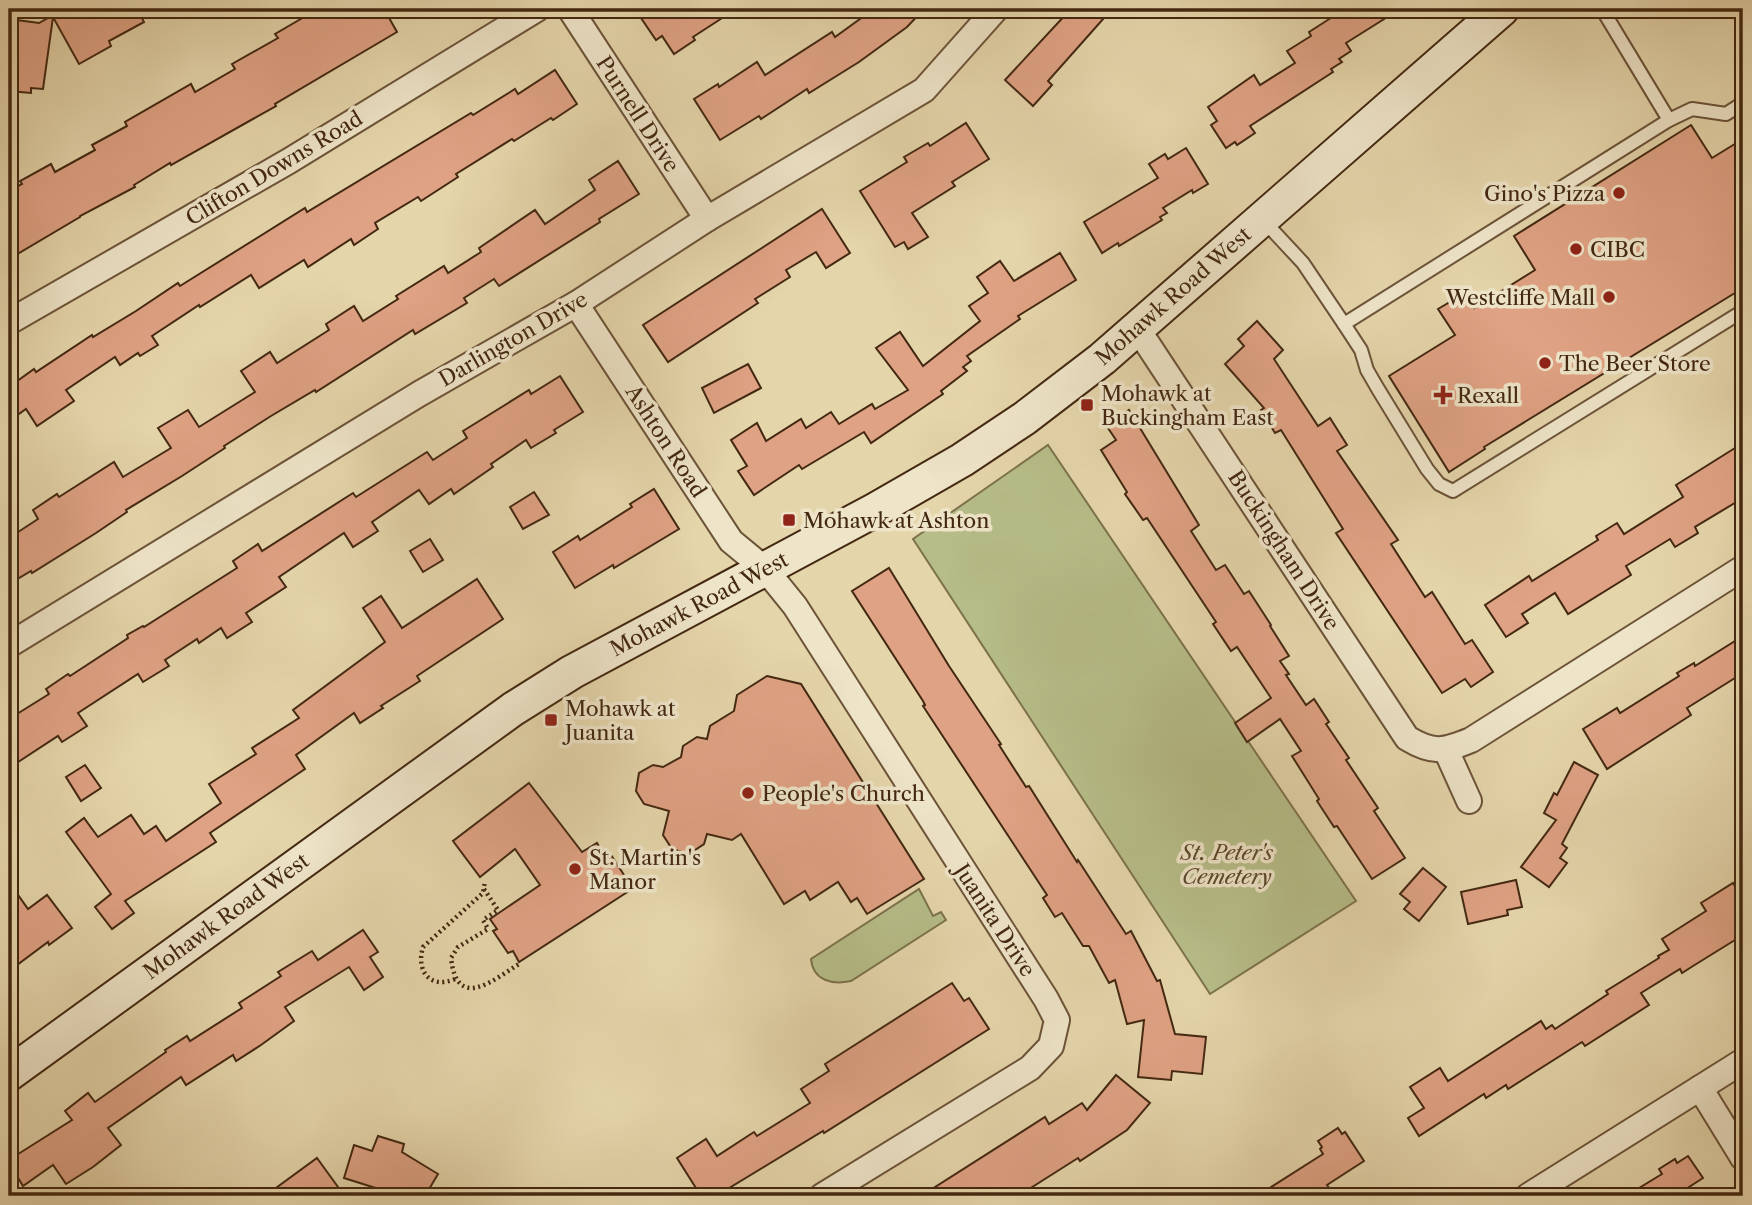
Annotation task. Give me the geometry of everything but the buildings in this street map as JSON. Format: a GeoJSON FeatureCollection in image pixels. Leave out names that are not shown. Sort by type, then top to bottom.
{"type":"FeatureCollection","features":[{"type":"Feature","properties":{"kind":"main road","name":"Mohawk Road West"},"geometry":{"type":"LineString","coordinates":[[9,1074],[513,709],[572,672],[875,510],[976,451],[1036,409],[1102,359],[1502,9]]}},
{"type":"Feature","properties":{"kind":"street","name":"Clifton Downs Road"},"geometry":{"type":"LineString","coordinates":[[9,322],[289,161],[537,9]]}},
{"type":"Feature","properties":{"kind":"street","name":"Purnell Drive"},"geometry":{"type":"LineString","coordinates":[[570,9],[707,219]]}},
{"type":"Feature","properties":{"kind":"street","name":"Darlington Drive"},"geometry":{"type":"LineString","coordinates":[[9,645],[419,394],[576,304],[707,219],[924,90],[996,9]]}},
{"type":"Feature","properties":{"kind":"street","name":"Ashton Road"},"geometry":{"type":"LineString","coordinates":[[576,304],[731,541],[765,569]]}},
{"type":"Feature","properties":{"kind":"street","name":"Buckingham Drive"},"geometry":{"type":"LineString","coordinates":[[1137,328],[1407,738],[1423,748],[1446,750]]}},
{"type":"Feature","properties":{"kind":"street"},"geometry":{"type":"LineString","coordinates":[[1469,801],[1446,750],[1471,740],[1743,568]]}},
{"type":"Feature","properties":{"kind":"street","name":"Juanita Drive"},"geometry":{"type":"LineString","coordinates":[[765,569],[813,633],[1057,1020],[1051,1046],[1030,1069],[822,1196]]}},
{"type":"Feature","properties":{"kind":"street"},"geometry":{"type":"LineString","coordinates":[[1528,1196],[1743,1061]]}},
{"type":"Feature","properties":{"kind":"street"},"geometry":{"type":"LineString","coordinates":[[1700,1088],[1743,1158]]}},
{"type":"Feature","properties":{"kind":"lane"},"geometry":{"type":"LineString","coordinates":[[1602,9],[1668,120]]}},
{"type":"Feature","properties":{"kind":"lane"},"geometry":{"type":"LineString","coordinates":[[1344,324],[1668,120],[1692,109],[1726,114],[1743,103]]}},
{"type":"Feature","properties":{"kind":"lane"},"geometry":{"type":"LineString","coordinates":[[1262,219],[1303,263],[1344,324],[1361,350],[1367,370],[1427,469],[1438,484],[1453,491],[1743,311]]}},
{"type":"Feature","properties":{"kind":"path"},"geometry":{"type":"LineString","coordinates":[[455,979],[445,983],[435,982],[427,976],[421,968],[423,947],[483,893],[485,881]]}},
{"type":"Feature","properties":{"kind":"path"},"geometry":{"type":"LineString","coordinates":[[484,889],[498,910],[483,920],[488,929],[458,947],[451,958],[455,979],[463,986],[483,987],[519,964]]}},
{"type":"Feature","properties":{"kind":"green space","name":"St. Peter's Cemetery"},"geometry":{"type":"Polygon","coordinates":[[[1048,445],[1356,901],[1210,994],[913,539],[1048,445]]]}},
{"type":"Feature","properties":{"kind":"green space"},"geometry":{"type":"Polygon","coordinates":[[[919,889],[933,916],[941,912],[946,920],[851,981],[831,982],[820,977],[811,959],[919,889]]]}},
{"type":"Feature","properties":{"kind":"place","name":"Gino's Pizza"},"geometry":{"type":"Point","coordinates":[1619,193]}},
{"type":"Feature","properties":{"kind":"place","name":"CIBC"},"geometry":{"type":"Point","coordinates":[1576,249]}},
{"type":"Feature","properties":{"kind":"place","name":"Westcliffe Mall"},"geometry":{"type":"Point","coordinates":[1609,297]}},
{"type":"Feature","properties":{"kind":"place","name":"The Beer Store"},"geometry":{"type":"Point","coordinates":[1545,363]}},
{"type":"Feature","properties":{"kind":"place","name":"Rexall"},"geometry":{"type":"Point","coordinates":[1443,395]}},
{"type":"Feature","properties":{"kind":"place","name":"Mohawk at Buckingham East"},"geometry":{"type":"Point","coordinates":[1087,405]}},
{"type":"Feature","properties":{"kind":"place","name":"Mohawk at Ashton"},"geometry":{"type":"Point","coordinates":[789,520]}},
{"type":"Feature","properties":{"kind":"place","name":"Mohawk at Juanita"},"geometry":{"type":"Point","coordinates":[551,720]}},
{"type":"Feature","properties":{"kind":"place","name":"People's Church"},"geometry":{"type":"Point","coordinates":[748,793]}},
{"type":"Feature","properties":{"kind":"place","name":"St. Martin's Manor"},"geometry":{"type":"Point","coordinates":[575,869]}}]}
